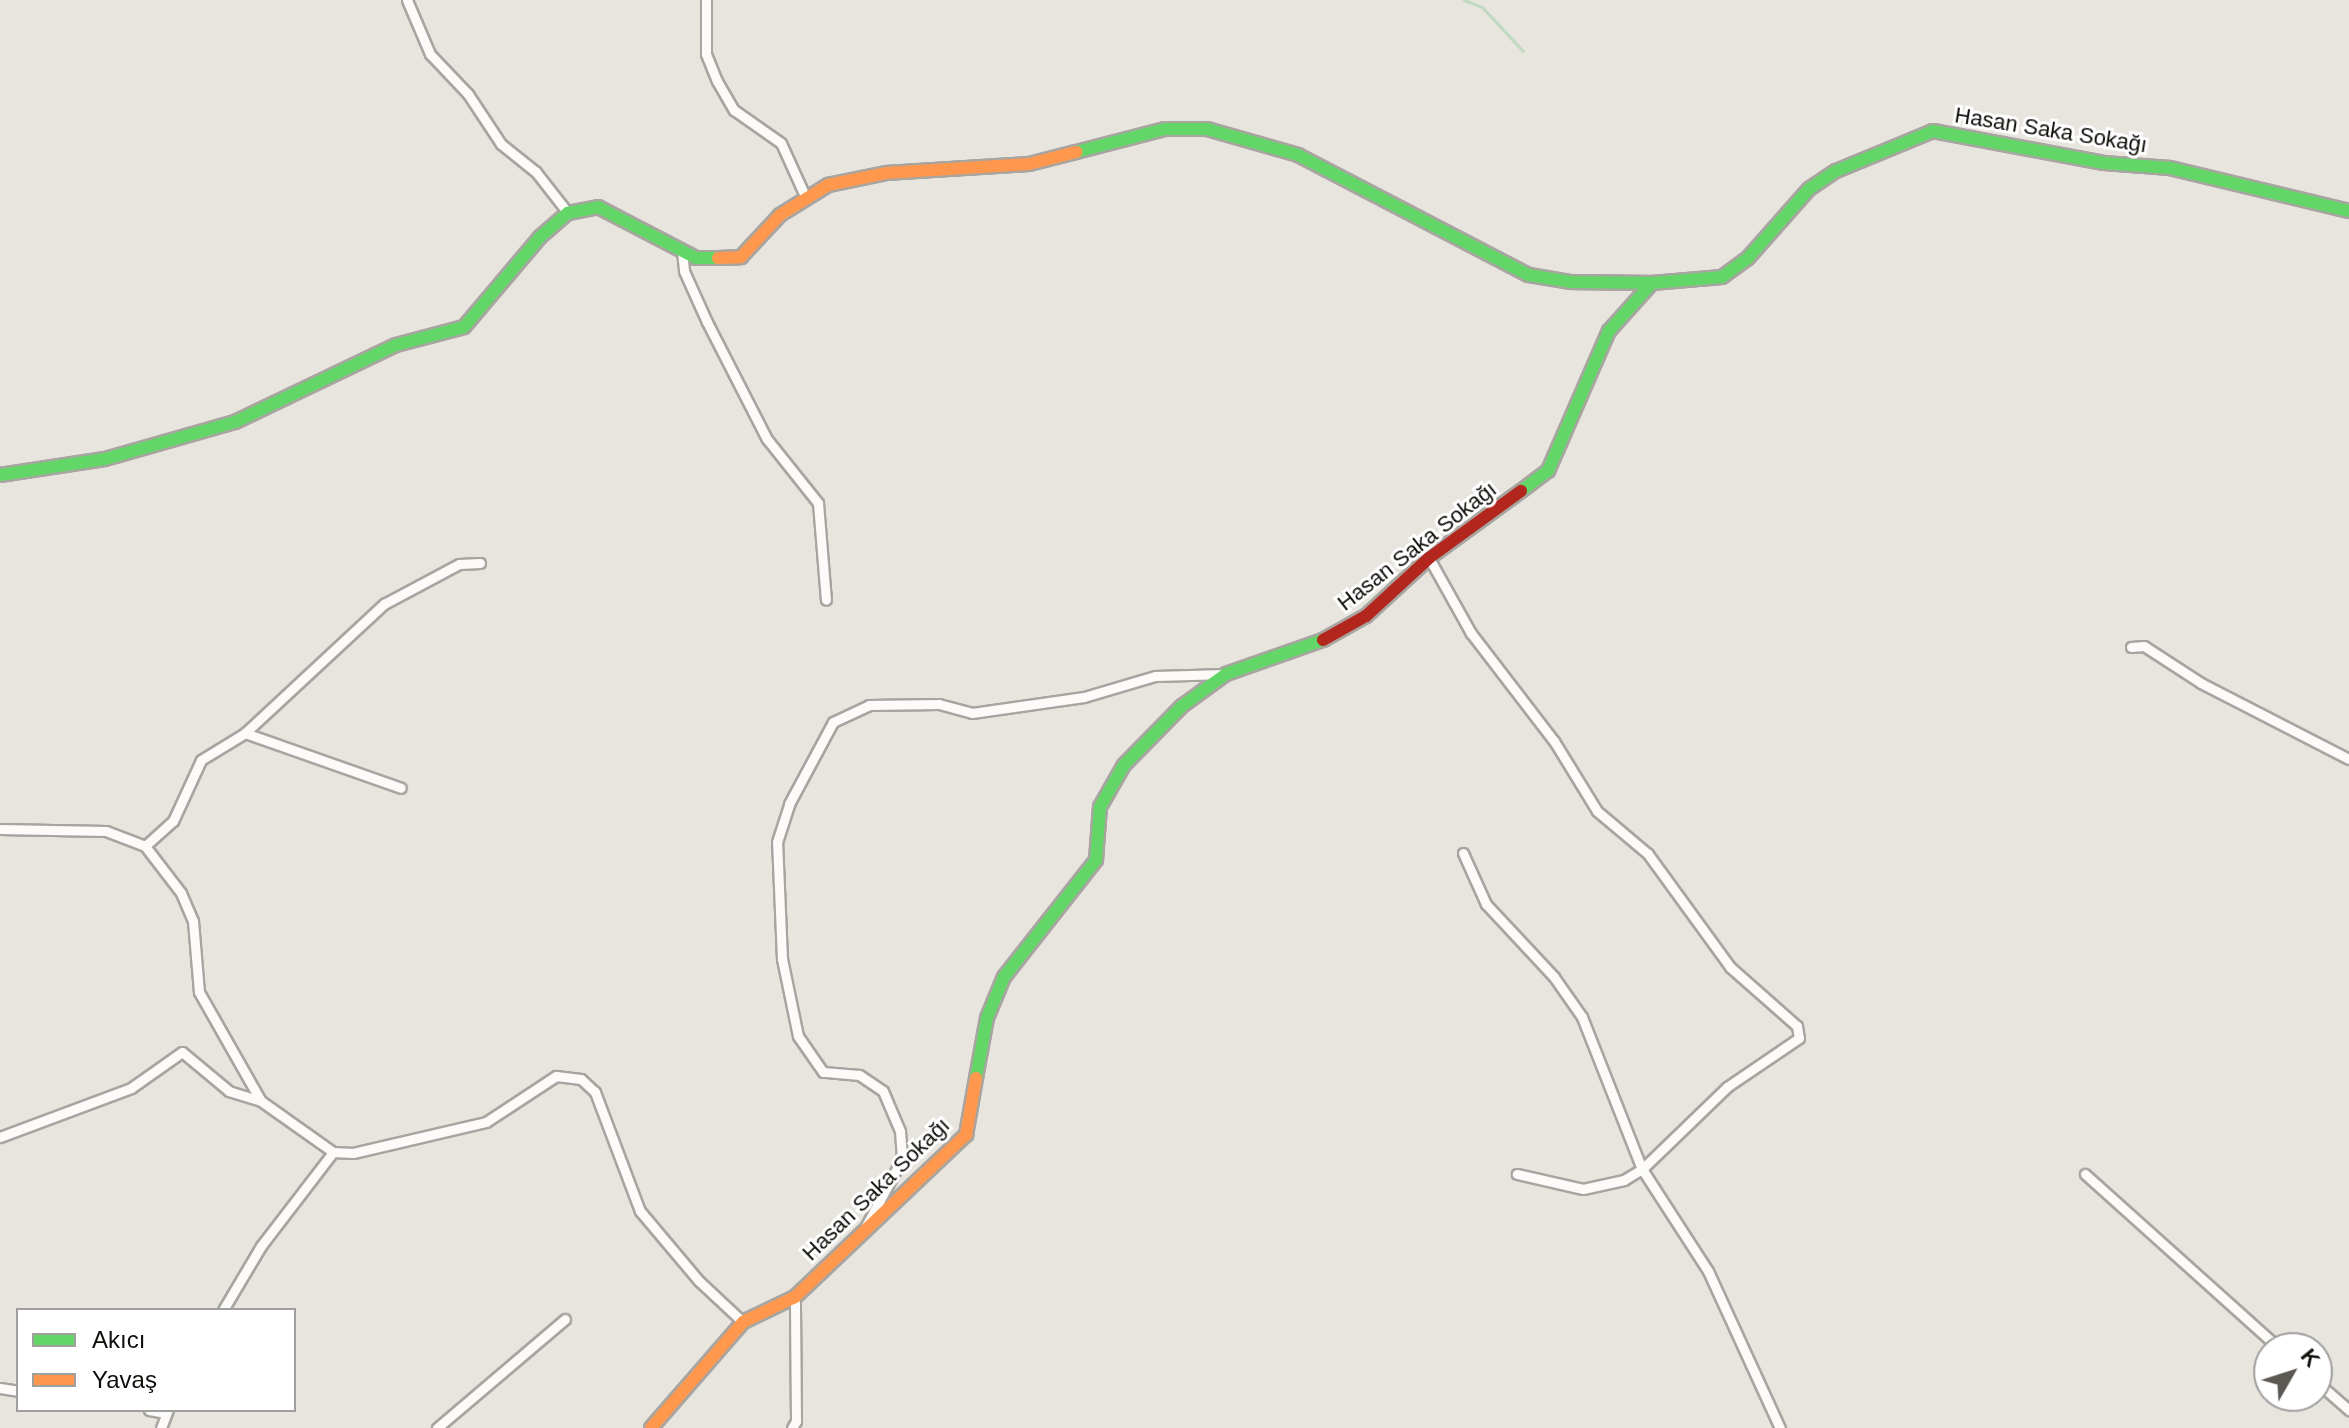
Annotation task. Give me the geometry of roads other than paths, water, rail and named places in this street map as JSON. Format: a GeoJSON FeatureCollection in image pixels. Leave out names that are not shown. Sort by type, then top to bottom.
{"type":"FeatureCollection","features":[{"type":"Feature","properties":{"kind":"street"},"geometry":{"type":"LineString","coordinates":[[407,0],[430,54],[468,94],[501,144],[536,172],[568,213]]}},
{"type":"Feature","properties":{"kind":"street"},"geometry":{"type":"LineString","coordinates":[[706,0],[706,54],[717,81],[734,110],[781,143],[805,196]]}},
{"type":"Feature","properties":{"kind":"street"},"geometry":{"type":"LineString","coordinates":[[0,475],[105,459],[235,422],[396,345],[464,327],[540,237],[568,213],[598,207],[682,251],[710,260],[741,257],[805,196],[860,177],[1029,164],[1165,129],[1207,129],[1315,162],[1511,269],[1559,281],[1652,283]]}},
{"type":"Feature","properties":{"kind":"street","name":"Hasan Saka Sokağı"},"geometry":{"type":"LineString","coordinates":[[651,1428],[743,1322],[795,1297],[866,1226],[966,1135],[987,1018],[1004,977],[1096,860],[1100,807],[1124,765],[1182,706],[1226,674],[1328,638],[1366,616],[1429,558],[1548,471],[1609,331],[1652,283],[1722,277],[1748,258],[1809,189],[1836,171],[1933,131],[2104,163],[2170,168],[2349,211]]}},
{"type":"Feature","properties":{"kind":"street"},"geometry":{"type":"LineString","coordinates":[[682,251],[684,271],[707,322],[748,394],[767,439],[818,503],[826,600]]}},
{"type":"Feature","properties":{"kind":"street"},"geometry":{"type":"LineString","coordinates":[[1429,558],[1478,643],[1554,741],[1597,811],[1648,854],[1730,967],[1797,1026],[1799,1038],[1727,1087],[1642,1169],[1624,1180],[1583,1189],[1517,1174]]}},
{"type":"Feature","properties":{"kind":"street"},"geometry":{"type":"LineString","coordinates":[[145,846],[173,821],[201,760],[245,733],[384,604],[459,564],[480,563]]}},
{"type":"Feature","properties":{"kind":"street"},"geometry":{"type":"LineString","coordinates":[[2131,647],[2144,646],[2201,683],[2349,759]]}},
{"type":"Feature","properties":{"kind":"street"},"geometry":{"type":"LineString","coordinates":[[866,1226],[902,1159],[900,1131],[883,1091],[859,1075],[823,1072],[798,1036],[782,959],[777,842],[789,804],[833,722],[869,705],[939,704],[972,713],[1084,697],[1155,676],[1226,674]]}},
{"type":"Feature","properties":{"kind":"street"},"geometry":{"type":"LineString","coordinates":[[245,733],[401,788]]}},
{"type":"Feature","properties":{"kind":"street"},"geometry":{"type":"LineString","coordinates":[[0,829],[106,831],[145,846],[181,893],[193,921],[199,992],[261,1101]]}},
{"type":"Feature","properties":{"kind":"street"},"geometry":{"type":"LineString","coordinates":[[1463,853],[1486,904],[1554,977],[1582,1017],[1642,1169],[1708,1271],[1780,1428]]}},
{"type":"Feature","properties":{"kind":"street"},"geometry":{"type":"LineString","coordinates":[[0,1137],[131,1088],[182,1052],[229,1091],[261,1101],[333,1152],[353,1153],[486,1122],[556,1076],[581,1079],[595,1092],[640,1211],[699,1281],[743,1322]]}},
{"type":"Feature","properties":{"kind":"street"},"geometry":{"type":"LineString","coordinates":[[224,1308],[261,1246],[333,1152]]}},
{"type":"Feature","properties":{"kind":"street"},"geometry":{"type":"LineString","coordinates":[[2085,1174],[2261,1332]]}},
{"type":"Feature","properties":{"kind":"street"},"geometry":{"type":"LineString","coordinates":[[792,1428],[796,1421],[795,1297]]}},
{"type":"Feature","properties":{"kind":"street"},"geometry":{"type":"LineString","coordinates":[[437,1428],[565,1319]]}},
{"type":"Feature","properties":{"kind":"street"},"geometry":{"type":"LineString","coordinates":[[2333,1396],[2349,1410]]}},
{"type":"Feature","properties":{"kind":"waterway"},"geometry":{"type":"LineString","coordinates":[[1464,0],[1482,7],[1523,51]]}}]}
